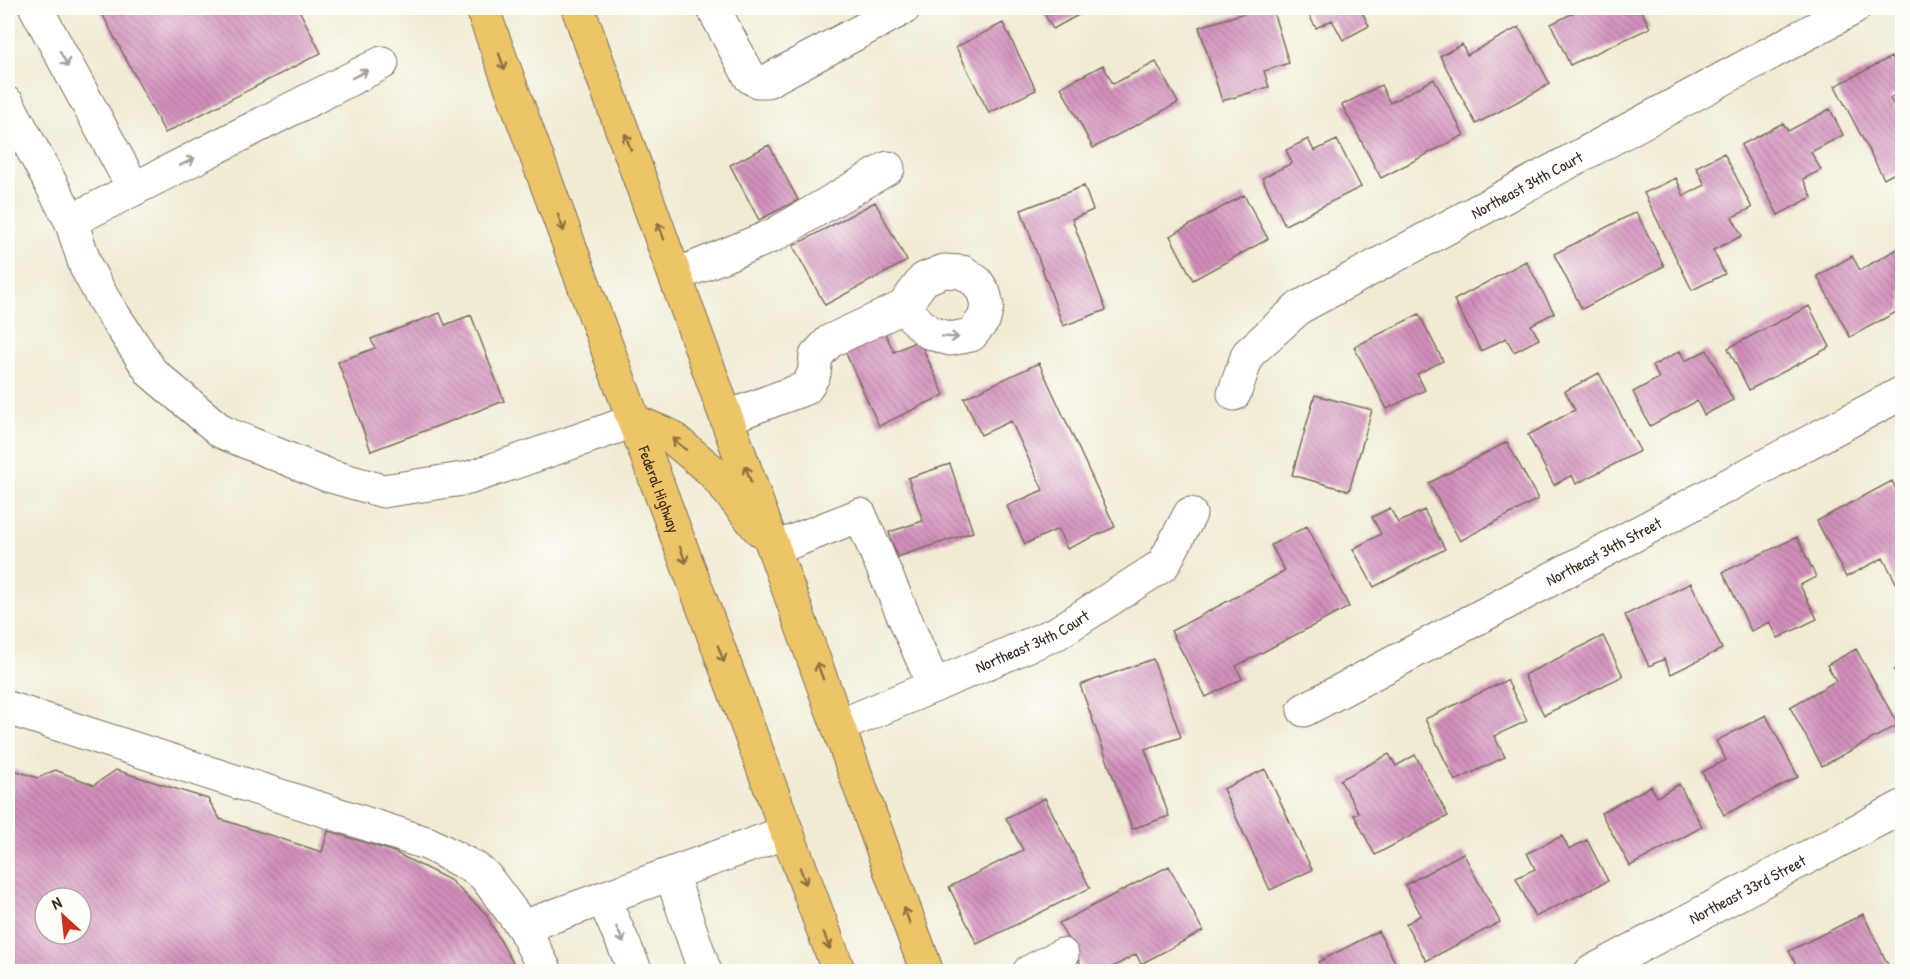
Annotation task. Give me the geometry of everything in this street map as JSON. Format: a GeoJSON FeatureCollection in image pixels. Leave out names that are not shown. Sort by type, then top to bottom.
{"type":"FeatureCollection","features":[{"type":"Feature","properties":{"kind":"main road","name":"Federal Highway"},"geometry":{"type":"LineString","coordinates":[[482,8],[838,972]]}},
{"type":"Feature","properties":{"kind":"main road"},"geometry":{"type":"LineString","coordinates":[[578,8],[776,548],[927,972]]}},
{"type":"Feature","properties":{"kind":"main road"},"geometry":{"type":"LineString","coordinates":[[634,421],[670,436],[712,471],[776,548]]}},
{"type":"Feature","properties":{"kind":"street"},"geometry":{"type":"LineString","coordinates":[[36,8],[135,189]]}},
{"type":"Feature","properties":{"kind":"street"},"geometry":{"type":"LineString","coordinates":[[713,8],[750,77],[756,81],[767,81],[904,8]]}},
{"type":"Feature","properties":{"kind":"street","name":"Northeast 34th Court"},"geometry":{"type":"LineString","coordinates":[[1234,394],[1248,354],[1300,307],[1854,8]]}},
{"type":"Feature","properties":{"kind":"street"},"geometry":{"type":"LineString","coordinates":[[71,221],[382,63]]}},
{"type":"Feature","properties":{"kind":"street"},"geometry":{"type":"LineString","coordinates":[[8,104],[71,221],[90,275],[105,302],[152,373],[222,432],[327,475],[383,492],[469,478],[634,421]]}},
{"type":"Feature","properties":{"kind":"street"},"geometry":{"type":"LineString","coordinates":[[676,275],[774,235],[888,168]]}},
{"type":"Feature","properties":{"kind":"street"},"geometry":{"type":"LineString","coordinates":[[728,417],[806,388],[814,374],[816,356],[830,340],[903,307]]}},
{"type":"Feature","properties":{"kind":"street","name":"Northeast 34th Street"},"geometry":{"type":"LineString","coordinates":[[1304,710],[1902,393]]}},
{"type":"Feature","properties":{"kind":"street","name":"Northeast 34th Court"},"geometry":{"type":"LineString","coordinates":[[840,726],[1057,633],[1163,565],[1191,514]]}},
{"type":"Feature","properties":{"kind":"street"},"geometry":{"type":"LineString","coordinates":[[776,548],[860,515],[934,686]]}},
{"type":"Feature","properties":{"kind":"street"},"geometry":{"type":"LineString","coordinates":[[8,708],[429,844],[485,876],[523,927],[546,972]]}},
{"type":"Feature","properties":{"kind":"street","name":"Northeast 33rd Street"},"geometry":{"type":"LineString","coordinates":[[1591,972],[1902,807]]}},
{"type":"Feature","properties":{"kind":"street"},"geometry":{"type":"LineString","coordinates":[[523,927],[787,832]]}},
{"type":"Feature","properties":{"kind":"street"},"geometry":{"type":"LineString","coordinates":[[671,874],[705,972]]}},
{"type":"Feature","properties":{"kind":"street"},"geometry":{"type":"LineString","coordinates":[[603,898],[636,972]]}},
{"type":"Feature","properties":{"kind":"street"},"geometry":{"type":"LineString","coordinates":[[1029,972],[1062,955]]}},
{"type":"Feature","properties":{"kind":"building"},"geometry":{"type":"Polygon","coordinates":[[[99,8],[298,8],[321,53],[165,133],[99,8]]]}},
{"type":"Feature","properties":{"kind":"building"},"geometry":{"type":"Polygon","coordinates":[[[1041,8],[1091,8],[1053,29],[1041,8]]]}},
{"type":"Feature","properties":{"kind":"building"},"geometry":{"type":"Polygon","coordinates":[[[1261,8],[1272,8],[1289,63],[1264,71],[1269,87],[1222,101],[1199,27],[1261,8]]]}},
{"type":"Feature","properties":{"kind":"building"},"geometry":{"type":"Polygon","coordinates":[[[1305,8],[1370,8],[1362,12],[1369,26],[1343,40],[1332,20],[1316,28],[1305,8]]]}},
{"type":"Feature","properties":{"kind":"building"},"geometry":{"type":"Polygon","coordinates":[[[1576,8],[1640,8],[1650,28],[1570,65],[1551,24],[1577,11],[1576,8]]]}},
{"type":"Feature","properties":{"kind":"building"},"geometry":{"type":"Polygon","coordinates":[[[1003,23],[1036,90],[989,113],[956,47],[1003,23]]]}},
{"type":"Feature","properties":{"kind":"building"},"geometry":{"type":"Polygon","coordinates":[[[1519,27],[1550,84],[1476,124],[1440,56],[1462,44],[1467,55],[1519,27]]]}},
{"type":"Feature","properties":{"kind":"building"},"geometry":{"type":"Polygon","coordinates":[[[1891,57],[1902,79],[1902,91],[1890,98],[1902,121],[1902,169],[1884,179],[1835,86],[1891,57]]]}},
{"type":"Feature","properties":{"kind":"building"},"geometry":{"type":"Polygon","coordinates":[[[1156,62],[1178,103],[1093,148],[1061,87],[1103,65],[1113,84],[1156,62]]]}},
{"type":"Feature","properties":{"kind":"building"},"geometry":{"type":"Polygon","coordinates":[[[1434,79],[1464,135],[1381,178],[1342,105],[1381,85],[1390,103],[1434,79]]]}},
{"type":"Feature","properties":{"kind":"building"},"geometry":{"type":"Polygon","coordinates":[[[1830,109],[1843,135],[1811,152],[1821,170],[1803,179],[1812,197],[1778,215],[1741,145],[1783,123],[1788,131],[1830,109]]]}},
{"type":"Feature","properties":{"kind":"building"},"geometry":{"type":"Polygon","coordinates":[[[1308,139],[1314,151],[1337,140],[1361,187],[1285,225],[1262,178],[1292,163],[1286,150],[1308,139]]]}},
{"type":"Feature","properties":{"kind":"building"},"geometry":{"type":"Polygon","coordinates":[[[769,145],[798,200],[759,220],[730,165],[769,145]]]}},
{"type":"Feature","properties":{"kind":"building"},"geometry":{"type":"Polygon","coordinates":[[[1724,153],[1752,208],[1732,217],[1742,236],[1713,250],[1725,274],[1692,290],[1644,193],[1676,178],[1684,196],[1705,185],[1696,167],[1724,153]]]}},
{"type":"Feature","properties":{"kind":"building"},"geometry":{"type":"Polygon","coordinates":[[[1084,186],[1093,210],[1072,219],[1106,310],[1063,326],[1021,210],[1084,186]]]}},
{"type":"Feature","properties":{"kind":"building"},"geometry":{"type":"Polygon","coordinates":[[[1244,195],[1268,239],[1193,280],[1170,236],[1244,195]]]}},
{"type":"Feature","properties":{"kind":"building"},"geometry":{"type":"Polygon","coordinates":[[[875,202],[907,261],[825,305],[793,246],[875,202]]]}},
{"type":"Feature","properties":{"kind":"building"},"geometry":{"type":"Polygon","coordinates":[[[1636,212],[1664,266],[1582,309],[1554,254],[1636,212]]]}},
{"type":"Feature","properties":{"kind":"building"},"geometry":{"type":"Polygon","coordinates":[[[1899,248],[1902,254],[1902,309],[1850,337],[1817,276],[1852,256],[1860,270],[1899,248]]]}},
{"type":"Feature","properties":{"kind":"building"},"geometry":{"type":"Polygon","coordinates":[[[1526,261],[1554,313],[1531,325],[1539,339],[1514,352],[1506,338],[1481,351],[1454,300],[1526,261]]]}},
{"type":"Feature","properties":{"kind":"building"},"geometry":{"type":"Polygon","coordinates":[[[1809,306],[1830,347],[1749,390],[1728,348],[1809,306]]]}},
{"type":"Feature","properties":{"kind":"building"},"geometry":{"type":"Polygon","coordinates":[[[440,313],[445,325],[471,315],[504,401],[371,451],[338,362],[375,348],[371,339],[440,313]]]}},
{"type":"Feature","properties":{"kind":"building"},"geometry":{"type":"Polygon","coordinates":[[[1419,314],[1443,361],[1417,374],[1425,390],[1387,409],[1354,347],[1419,314]]]}},
{"type":"Feature","properties":{"kind":"building"},"geometry":{"type":"Polygon","coordinates":[[[884,331],[894,352],[919,340],[944,395],[879,426],[844,349],[884,331]]]}},
{"type":"Feature","properties":{"kind":"building"},"geometry":{"type":"Polygon","coordinates":[[[1707,350],[1733,400],[1704,415],[1697,401],[1650,426],[1633,392],[1659,378],[1652,366],[1680,351],[1685,361],[1707,350]]]}},
{"type":"Feature","properties":{"kind":"building"},"geometry":{"type":"Polygon","coordinates":[[[1039,363],[1115,527],[1067,549],[1058,529],[1025,544],[1007,506],[1043,490],[1011,421],[981,435],[964,398],[1039,363]]]}},
{"type":"Feature","properties":{"kind":"building"},"geometry":{"type":"Polygon","coordinates":[[[1599,373],[1640,451],[1576,484],[1572,475],[1554,485],[1528,435],[1575,410],[1565,391],[1599,373]]]}},
{"type":"Feature","properties":{"kind":"building"},"geometry":{"type":"Polygon","coordinates":[[[1315,395],[1372,410],[1349,491],[1292,475],[1315,395]]]}},
{"type":"Feature","properties":{"kind":"building"},"geometry":{"type":"Polygon","coordinates":[[[1507,442],[1538,499],[1460,541],[1429,483],[1507,442]]]}},
{"type":"Feature","properties":{"kind":"building"},"geometry":{"type":"Polygon","coordinates":[[[950,464],[973,532],[897,557],[889,532],[923,521],[908,478],[950,464]]]}},
{"type":"Feature","properties":{"kind":"building"},"geometry":{"type":"Polygon","coordinates":[[[1892,481],[1902,501],[1902,589],[1900,590],[1883,558],[1846,577],[1817,521],[1892,481]]]}},
{"type":"Feature","properties":{"kind":"building"},"geometry":{"type":"Polygon","coordinates":[[[1390,508],[1398,523],[1424,510],[1445,549],[1374,587],[1353,549],[1381,534],[1372,517],[1390,508]]]}},
{"type":"Feature","properties":{"kind":"building"},"geometry":{"type":"Polygon","coordinates":[[[1307,526],[1349,607],[1236,666],[1242,679],[1206,697],[1171,631],[1285,571],[1271,545],[1307,526]]]}},
{"type":"Feature","properties":{"kind":"building"},"geometry":{"type":"Polygon","coordinates":[[[1797,537],[1816,577],[1800,585],[1817,619],[1778,638],[1770,622],[1751,631],[1723,572],[1797,537]]]}},
{"type":"Feature","properties":{"kind":"building"},"geometry":{"type":"Polygon","coordinates":[[[1691,583],[1722,649],[1671,674],[1664,659],[1649,666],[1625,615],[1691,583]]]}},
{"type":"Feature","properties":{"kind":"building"},"geometry":{"type":"Polygon","coordinates":[[[1603,636],[1623,676],[1544,715],[1524,675],[1603,636]]]}},
{"type":"Feature","properties":{"kind":"building"},"geometry":{"type":"Polygon","coordinates":[[[1856,649],[1898,725],[1822,766],[1790,707],[1836,681],[1827,665],[1856,649]]]}},
{"type":"Feature","properties":{"kind":"building"},"geometry":{"type":"Polygon","coordinates":[[[1153,659],[1181,737],[1145,749],[1169,816],[1132,829],[1080,685],[1153,659]]]}},
{"type":"Feature","properties":{"kind":"building"},"geometry":{"type":"Polygon","coordinates":[[[1902,666],[1902,688],[1894,670],[1902,666]]]}},
{"type":"Feature","properties":{"kind":"building"},"geometry":{"type":"Polygon","coordinates":[[[1507,680],[1527,721],[1494,736],[1505,757],[1455,781],[1425,719],[1507,680]]]}},
{"type":"Feature","properties":{"kind":"building"},"geometry":{"type":"Polygon","coordinates":[[[1766,715],[1798,777],[1724,815],[1702,772],[1726,760],[1716,741],[1766,715]]]}},
{"type":"Feature","properties":{"kind":"building"},"geometry":{"type":"Polygon","coordinates":[[[1389,754],[1396,766],[1415,755],[1448,816],[1375,855],[1354,815],[1359,813],[1340,780],[1389,754]]]}},
{"type":"Feature","properties":{"kind":"building"},"geometry":{"type":"Polygon","coordinates":[[[8,768],[38,778],[55,770],[94,785],[116,770],[208,799],[220,819],[322,852],[328,831],[394,852],[450,880],[485,913],[518,972],[8,972],[8,768]]]}},
{"type":"Feature","properties":{"kind":"building"},"geometry":{"type":"Polygon","coordinates":[[[1265,769],[1312,870],[1270,890],[1223,789],[1265,769]]]}},
{"type":"Feature","properties":{"kind":"building"},"geometry":{"type":"Polygon","coordinates":[[[1679,784],[1702,827],[1630,866],[1601,813],[1651,786],[1657,797],[1679,784]]]}},
{"type":"Feature","properties":{"kind":"building"},"geometry":{"type":"Polygon","coordinates":[[[1045,798],[1090,888],[977,944],[949,887],[1023,850],[1006,818],[1045,798]]]}},
{"type":"Feature","properties":{"kind":"building"},"geometry":{"type":"Polygon","coordinates":[[[1562,836],[1569,849],[1587,840],[1608,881],[1535,917],[1516,878],[1535,869],[1527,853],[1562,836]]]}},
{"type":"Feature","properties":{"kind":"building"},"geometry":{"type":"Polygon","coordinates":[[[1463,853],[1500,922],[1426,961],[1406,924],[1421,915],[1405,885],[1463,853]]]}},
{"type":"Feature","properties":{"kind":"building"},"geometry":{"type":"Polygon","coordinates":[[[1169,866],[1203,931],[1141,964],[1136,954],[1104,972],[1085,972],[1059,923],[1169,866]]]}},
{"type":"Feature","properties":{"kind":"building"},"geometry":{"type":"Polygon","coordinates":[[[1863,914],[1890,969],[1886,972],[1800,972],[1789,951],[1863,914]]]}},
{"type":"Feature","properties":{"kind":"building"},"geometry":{"type":"Polygon","coordinates":[[[1378,931],[1399,969],[1393,972],[1323,972],[1318,962],[1378,931]]]}}]}
